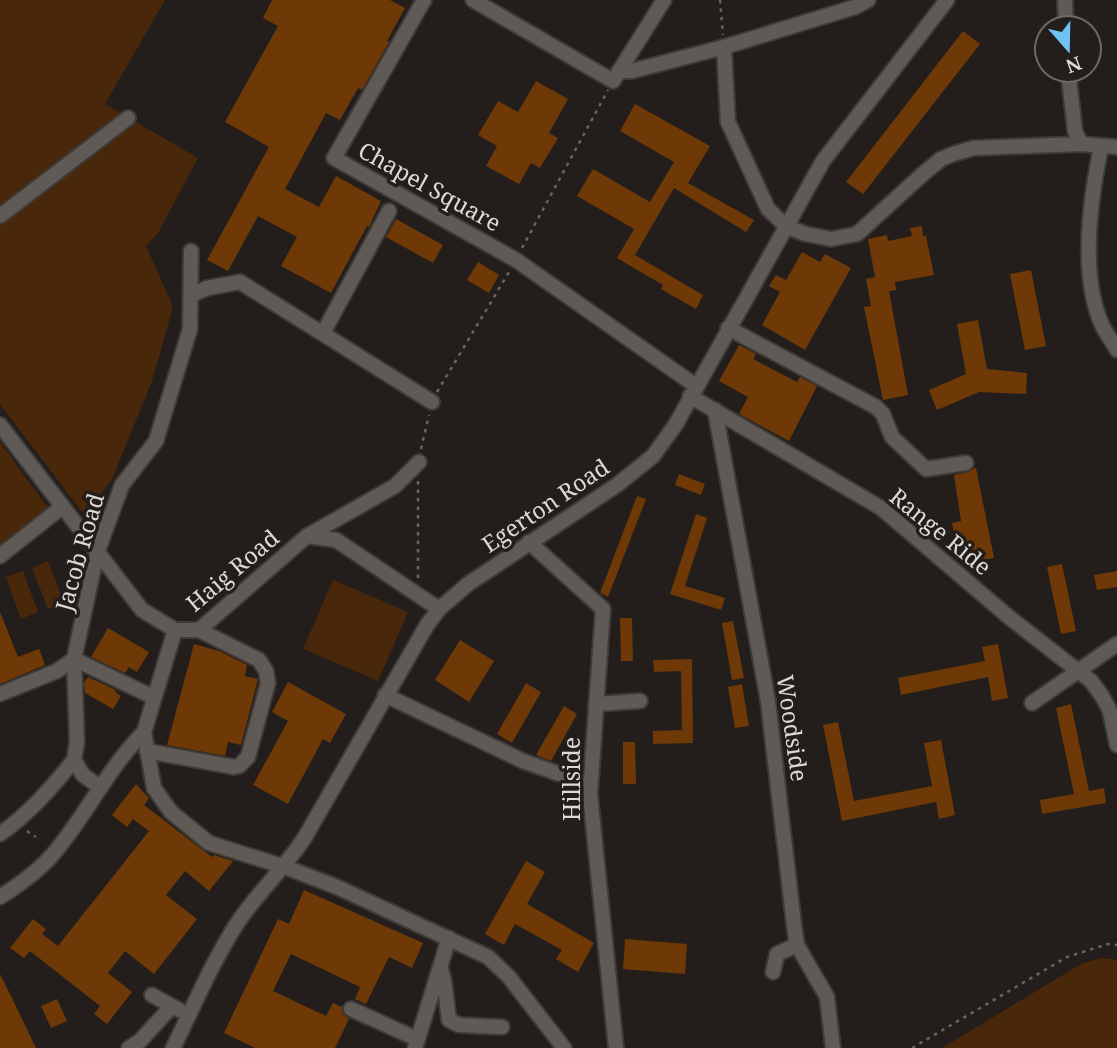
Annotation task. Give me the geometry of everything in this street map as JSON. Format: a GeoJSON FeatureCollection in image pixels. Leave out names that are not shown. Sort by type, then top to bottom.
{"type":"FeatureCollection","features":[{"type":"Feature","properties":{"kind":"street","name":"Chapel Square"},"geometry":{"type":"LineString","coordinates":[[424,0],[334,158],[516,260]]}},
{"type":"Feature","properties":{"kind":"street"},"geometry":{"type":"LineString","coordinates":[[473,0],[616,76],[724,47],[834,6],[868,0]]}},
{"type":"Feature","properties":{"kind":"street"},"geometry":{"type":"LineString","coordinates":[[616,76],[664,0]]}},
{"type":"Feature","properties":{"kind":"street","name":"Egerton Road"},"geometry":{"type":"LineString","coordinates":[[173,1048],[205,981],[240,919],[285,866],[305,837],[427,625],[439,609],[468,584],[617,485],[653,456],[676,424],[823,161],[947,0]]}},
{"type":"Feature","properties":{"kind":"street"},"geometry":{"type":"LineString","coordinates":[[724,47],[728,122],[768,209],[787,227],[806,234],[831,239],[857,234],[923,173],[941,159],[956,152],[974,148],[1082,144],[1117,147]]}},
{"type":"Feature","properties":{"kind":"street"},"geometry":{"type":"LineString","coordinates":[[1070,84],[1075,131],[1082,144]]}},
{"type":"Feature","properties":{"kind":"street"},"geometry":{"type":"LineString","coordinates":[[0,216],[128,118]]}},
{"type":"Feature","properties":{"kind":"street"},"geometry":{"type":"LineString","coordinates":[[1101,147],[1088,230],[1091,284],[1103,326],[1116,345]]}},
{"type":"Feature","properties":{"kind":"street"},"geometry":{"type":"LineString","coordinates":[[323,333],[389,211]]}},
{"type":"Feature","properties":{"kind":"street","name":"Jacob Road"},"geometry":{"type":"LineString","coordinates":[[74,760],[77,742],[74,659],[97,553],[122,485],[156,441],[190,329],[191,251]]}},
{"type":"Feature","properties":{"kind":"street","name":"Range Ride"},"geometry":{"type":"LineString","coordinates":[[516,260],[715,410],[881,509],[1010,618],[1091,681],[1110,711],[1117,745]]}},
{"type":"Feature","properties":{"kind":"street"},"geometry":{"type":"LineString","coordinates":[[191,295],[206,288],[240,282],[432,402]]}},
{"type":"Feature","properties":{"kind":"street"},"geometry":{"type":"LineString","coordinates":[[728,328],[876,407],[883,414],[892,437],[926,469],[966,463]]}},
{"type":"Feature","properties":{"kind":"street","name":"Woodside"},"geometry":{"type":"LineString","coordinates":[[715,410],[768,701],[797,945],[827,997],[833,1048]]}},
{"type":"Feature","properties":{"kind":"street","name":"Haig Road"},"geometry":{"type":"LineString","coordinates":[[0,425],[142,610],[175,630],[200,630],[307,536],[336,540],[439,609]]}},
{"type":"Feature","properties":{"kind":"street"},"geometry":{"type":"LineString","coordinates":[[307,536],[395,486],[419,462]]}},
{"type":"Feature","properties":{"kind":"street"},"geometry":{"type":"LineString","coordinates":[[0,556],[62,507]]}},
{"type":"Feature","properties":{"kind":"street","name":"Hillside"},"geometry":{"type":"LineString","coordinates":[[529,542],[603,609],[590,794],[616,1048]]}},
{"type":"Feature","properties":{"kind":"street"},"geometry":{"type":"LineString","coordinates":[[175,630],[144,732],[154,788],[171,812],[209,842],[285,866],[337,887],[488,957],[509,977],[564,1048]]}},
{"type":"Feature","properties":{"kind":"street"},"geometry":{"type":"LineString","coordinates":[[147,751],[234,766],[239,766],[248,757],[268,683],[266,671],[259,660],[200,630]]}},
{"type":"Feature","properties":{"kind":"street"},"geometry":{"type":"LineString","coordinates":[[1031,703],[1117,644]]}},
{"type":"Feature","properties":{"kind":"street"},"geometry":{"type":"LineString","coordinates":[[0,694],[57,671],[74,659],[153,698]]}},
{"type":"Feature","properties":{"kind":"street"},"geometry":{"type":"LineString","coordinates":[[385,695],[523,761],[590,785]]}},
{"type":"Feature","properties":{"kind":"street"},"geometry":{"type":"LineString","coordinates":[[596,704],[640,701]]}},
{"type":"Feature","properties":{"kind":"street"},"geometry":{"type":"LineString","coordinates":[[0,897],[21,884],[54,853],[128,748],[144,732]]}},
{"type":"Feature","properties":{"kind":"street"},"geometry":{"type":"LineString","coordinates":[[0,834],[17,823],[74,760],[83,775],[100,787]]}},
{"type":"Feature","properties":{"kind":"street"},"geometry":{"type":"LineString","coordinates":[[351,1009],[416,1044],[449,938]]}},
{"type":"Feature","properties":{"kind":"street"},"geometry":{"type":"LineString","coordinates":[[773,972],[777,954],[797,945]]}},
{"type":"Feature","properties":{"kind":"street"},"geometry":{"type":"LineString","coordinates":[[440,968],[449,1020],[459,1025],[502,1027]]}},
{"type":"Feature","properties":{"kind":"street"},"geometry":{"type":"LineString","coordinates":[[152,995],[190,1015]]}},
{"type":"Feature","properties":{"kind":"street"},"geometry":{"type":"LineString","coordinates":[[129,1048],[140,1041],[171,1007]]}},
{"type":"Feature","properties":{"kind":"path"},"geometry":{"type":"LineString","coordinates":[[720,0],[724,47]]}},
{"type":"Feature","properties":{"kind":"path"},"geometry":{"type":"LineString","coordinates":[[418,593],[419,462],[432,402],[516,260],[616,76]]}},
{"type":"Feature","properties":{"kind":"path"},"geometry":{"type":"LineString","coordinates":[[912,1048],[1067,957],[1108,944],[1117,945]]}},
{"type":"Feature","properties":{"kind":"shaded area"},"geometry":{"type":"Polygon","coordinates":[[[0,0],[165,0],[105,104],[198,158],[158,233],[146,246],[173,307],[152,381],[112,479],[85,516],[0,404],[0,0]]]}},
{"type":"Feature","properties":{"kind":"shaded area"},"geometry":{"type":"Polygon","coordinates":[[[0,442],[49,509],[0,548],[0,442]]]}},
{"type":"Feature","properties":{"kind":"shaded area"},"geometry":{"type":"Polygon","coordinates":[[[48,561],[64,603],[48,609],[32,568],[48,561]]]}},
{"type":"Feature","properties":{"kind":"shaded area"},"geometry":{"type":"Polygon","coordinates":[[[23,571],[38,612],[21,619],[6,577],[23,571]]]}},
{"type":"Feature","properties":{"kind":"shaded area"},"geometry":{"type":"Polygon","coordinates":[[[333,580],[408,612],[378,681],[303,649],[333,580]]]}},
{"type":"Feature","properties":{"kind":"shaded area"},"geometry":{"type":"Polygon","coordinates":[[[1101,958],[1117,960],[1117,1048],[942,1048],[1081,964],[1101,958]]]}},
{"type":"Feature","properties":{"kind":"building"},"geometry":{"type":"Polygon","coordinates":[[[272,0],[390,0],[405,8],[362,90],[358,88],[340,120],[326,113],[285,189],[319,207],[336,176],[381,201],[331,293],[281,266],[297,237],[258,216],[228,271],[207,260],[269,147],[225,122],[278,26],[263,18],[272,0]]]}},
{"type":"Feature","properties":{"kind":"building"},"geometry":{"type":"Polygon","coordinates":[[[963,31],[980,44],[863,194],[846,182],[963,31]]]}},
{"type":"Feature","properties":{"kind":"building"},"geometry":{"type":"Polygon","coordinates":[[[536,81],[568,99],[549,133],[558,138],[540,168],[531,163],[519,184],[486,166],[497,146],[478,135],[498,101],[518,112],[536,81]]]}},
{"type":"Feature","properties":{"kind":"building"},"geometry":{"type":"Polygon","coordinates":[[[635,104],[710,146],[688,183],[754,220],[746,232],[674,188],[635,255],[703,295],[696,309],[661,289],[663,285],[617,258],[634,229],[577,196],[593,169],[650,202],[674,162],[620,131],[635,104]]]}},
{"type":"Feature","properties":{"kind":"building"},"geometry":{"type":"Polygon","coordinates":[[[396,219],[443,245],[433,263],[386,237],[396,219]]]}},
{"type":"Feature","properties":{"kind":"building"},"geometry":{"type":"Polygon","coordinates":[[[922,226],[934,275],[895,282],[896,290],[889,291],[908,395],[883,400],[864,307],[871,306],[866,279],[875,277],[868,239],[887,235],[888,241],[912,236],[910,228],[922,226]]]}},
{"type":"Feature","properties":{"kind":"building"},"geometry":{"type":"Polygon","coordinates":[[[802,252],[820,262],[825,254],[851,268],[805,350],[762,325],[780,292],[769,286],[776,275],[786,280],[802,252]]]}},
{"type":"Feature","properties":{"kind":"building"},"geometry":{"type":"Polygon","coordinates":[[[478,262],[499,275],[489,293],[467,280],[478,262]]]}},
{"type":"Feature","properties":{"kind":"building"},"geometry":{"type":"Polygon","coordinates":[[[1031,270],[1046,346],[1025,350],[1010,274],[1031,270]]]}},
{"type":"Feature","properties":{"kind":"building"},"geometry":{"type":"Polygon","coordinates":[[[978,320],[987,369],[1027,373],[1026,394],[979,392],[937,410],[929,390],[966,374],[957,324],[978,320]]]}},
{"type":"Feature","properties":{"kind":"building"},"geometry":{"type":"Polygon","coordinates":[[[739,345],[756,354],[753,359],[797,382],[800,377],[817,386],[789,441],[739,414],[748,397],[719,381],[739,345]]]}},
{"type":"Feature","properties":{"kind":"building"},"geometry":{"type":"Polygon","coordinates":[[[974,468],[994,558],[962,564],[952,523],[961,521],[954,475],[974,468]]]}},
{"type":"Feature","properties":{"kind":"building"},"geometry":{"type":"Polygon","coordinates":[[[679,474],[705,484],[701,495],[675,485],[679,474]]]}},
{"type":"Feature","properties":{"kind":"building"},"geometry":{"type":"Polygon","coordinates":[[[637,496],[646,499],[608,597],[600,593],[637,496]]]}},
{"type":"Feature","properties":{"kind":"building"},"geometry":{"type":"Polygon","coordinates":[[[696,514],[707,518],[685,586],[725,598],[721,610],[670,594],[696,514]]]}},
{"type":"Feature","properties":{"kind":"building"},"geometry":{"type":"Polygon","coordinates":[[[1062,564],[1076,631],[1061,634],[1047,567],[1062,564]]]}},
{"type":"Feature","properties":{"kind":"building"},"geometry":{"type":"Polygon","coordinates":[[[1117,571],[1117,587],[1097,590],[1094,575],[1117,571]]]}},
{"type":"Feature","properties":{"kind":"building"},"geometry":{"type":"Polygon","coordinates":[[[0,612],[18,657],[39,649],[45,665],[0,684],[0,612]]]}},
{"type":"Feature","properties":{"kind":"building"},"geometry":{"type":"Polygon","coordinates":[[[620,618],[632,618],[633,661],[621,661],[620,618]]]}},
{"type":"Feature","properties":{"kind":"building"},"geometry":{"type":"Polygon","coordinates":[[[733,621],[744,678],[732,680],[722,623],[733,621]]]}},
{"type":"Feature","properties":{"kind":"building"},"geometry":{"type":"Polygon","coordinates":[[[108,628],[149,652],[137,672],[129,667],[125,673],[91,657],[108,628]]]}},
{"type":"Feature","properties":{"kind":"building"},"geometry":{"type":"Polygon","coordinates":[[[460,640],[494,661],[469,702],[435,680],[460,640]]]}},
{"type":"Feature","properties":{"kind":"building"},"geometry":{"type":"Polygon","coordinates":[[[194,644],[219,651],[247,665],[245,676],[258,679],[241,745],[228,742],[225,756],[167,745],[194,644]]]}},
{"type":"Feature","properties":{"kind":"building"},"geometry":{"type":"Polygon","coordinates":[[[998,644],[1008,698],[992,701],[988,677],[901,695],[898,678],[985,661],[982,647],[998,644]]]}},
{"type":"Feature","properties":{"kind":"building"},"geometry":{"type":"Polygon","coordinates":[[[692,659],[693,743],[653,744],[653,731],[682,730],[681,671],[654,672],[653,660],[692,659]]]}},
{"type":"Feature","properties":{"kind":"building"},"geometry":{"type":"Polygon","coordinates":[[[88,677],[116,690],[121,696],[113,709],[85,693],[84,683],[88,677]]]}},
{"type":"Feature","properties":{"kind":"building"},"geometry":{"type":"Polygon","coordinates":[[[288,682],[346,714],[330,743],[323,739],[288,804],[253,785],[288,721],[272,712],[288,682]]]}},
{"type":"Feature","properties":{"kind":"building"},"geometry":{"type":"Polygon","coordinates":[[[526,683],[541,692],[512,743],[497,734],[526,683]]]}},
{"type":"Feature","properties":{"kind":"building"},"geometry":{"type":"Polygon","coordinates":[[[742,684],[749,726],[735,728],[728,687],[742,684]]]}},
{"type":"Feature","properties":{"kind":"building"},"geometry":{"type":"Polygon","coordinates":[[[1071,704],[1089,791],[1104,788],[1106,803],[1042,814],[1040,800],[1074,794],[1056,708],[1071,704]]]}},
{"type":"Feature","properties":{"kind":"building"},"geometry":{"type":"Polygon","coordinates":[[[564,706],[577,714],[551,761],[536,755],[564,706]]]}},
{"type":"Feature","properties":{"kind":"building"},"geometry":{"type":"Polygon","coordinates":[[[838,722],[854,801],[932,786],[924,743],[941,740],[955,815],[939,819],[936,802],[842,821],[823,725],[838,722]]]}},
{"type":"Feature","properties":{"kind":"building"},"geometry":{"type":"Polygon","coordinates":[[[623,742],[635,742],[636,784],[623,784],[623,742]]]}},
{"type":"Feature","properties":{"kind":"building"},"geometry":{"type":"Polygon","coordinates":[[[136,784],[149,798],[144,805],[212,857],[214,855],[233,861],[209,891],[185,871],[166,895],[197,919],[154,974],[125,951],[108,973],[132,992],[107,1024],[94,1014],[100,1006],[30,951],[24,958],[10,948],[33,919],[46,929],[42,934],[58,946],[149,831],[133,819],[127,827],[112,815],[136,784]]]}},
{"type":"Feature","properties":{"kind":"building"},"geometry":{"type":"Polygon","coordinates":[[[526,861],[545,872],[527,904],[594,943],[578,972],[556,959],[562,950],[515,924],[504,945],[485,934],[526,861]]]}},
{"type":"Feature","properties":{"kind":"building"},"geometry":{"type":"Polygon","coordinates":[[[304,890],[423,943],[412,968],[389,957],[366,1004],[355,999],[360,987],[291,954],[273,991],[326,1016],[333,1003],[342,1007],[343,1014],[349,1019],[335,1048],[255,1048],[224,1033],[278,919],[289,924],[304,890]]]}},
{"type":"Feature","properties":{"kind":"building"},"geometry":{"type":"Polygon","coordinates":[[[625,939],[687,944],[685,974],[623,969],[625,939]]]}},
{"type":"Feature","properties":{"kind":"building"},"geometry":{"type":"Polygon","coordinates":[[[0,974],[11,996],[36,1048],[0,1048],[0,974]]]}},
{"type":"Feature","properties":{"kind":"building"},"geometry":{"type":"Polygon","coordinates":[[[57,999],[67,1021],[51,1028],[41,1006],[57,999]]]}}]}
